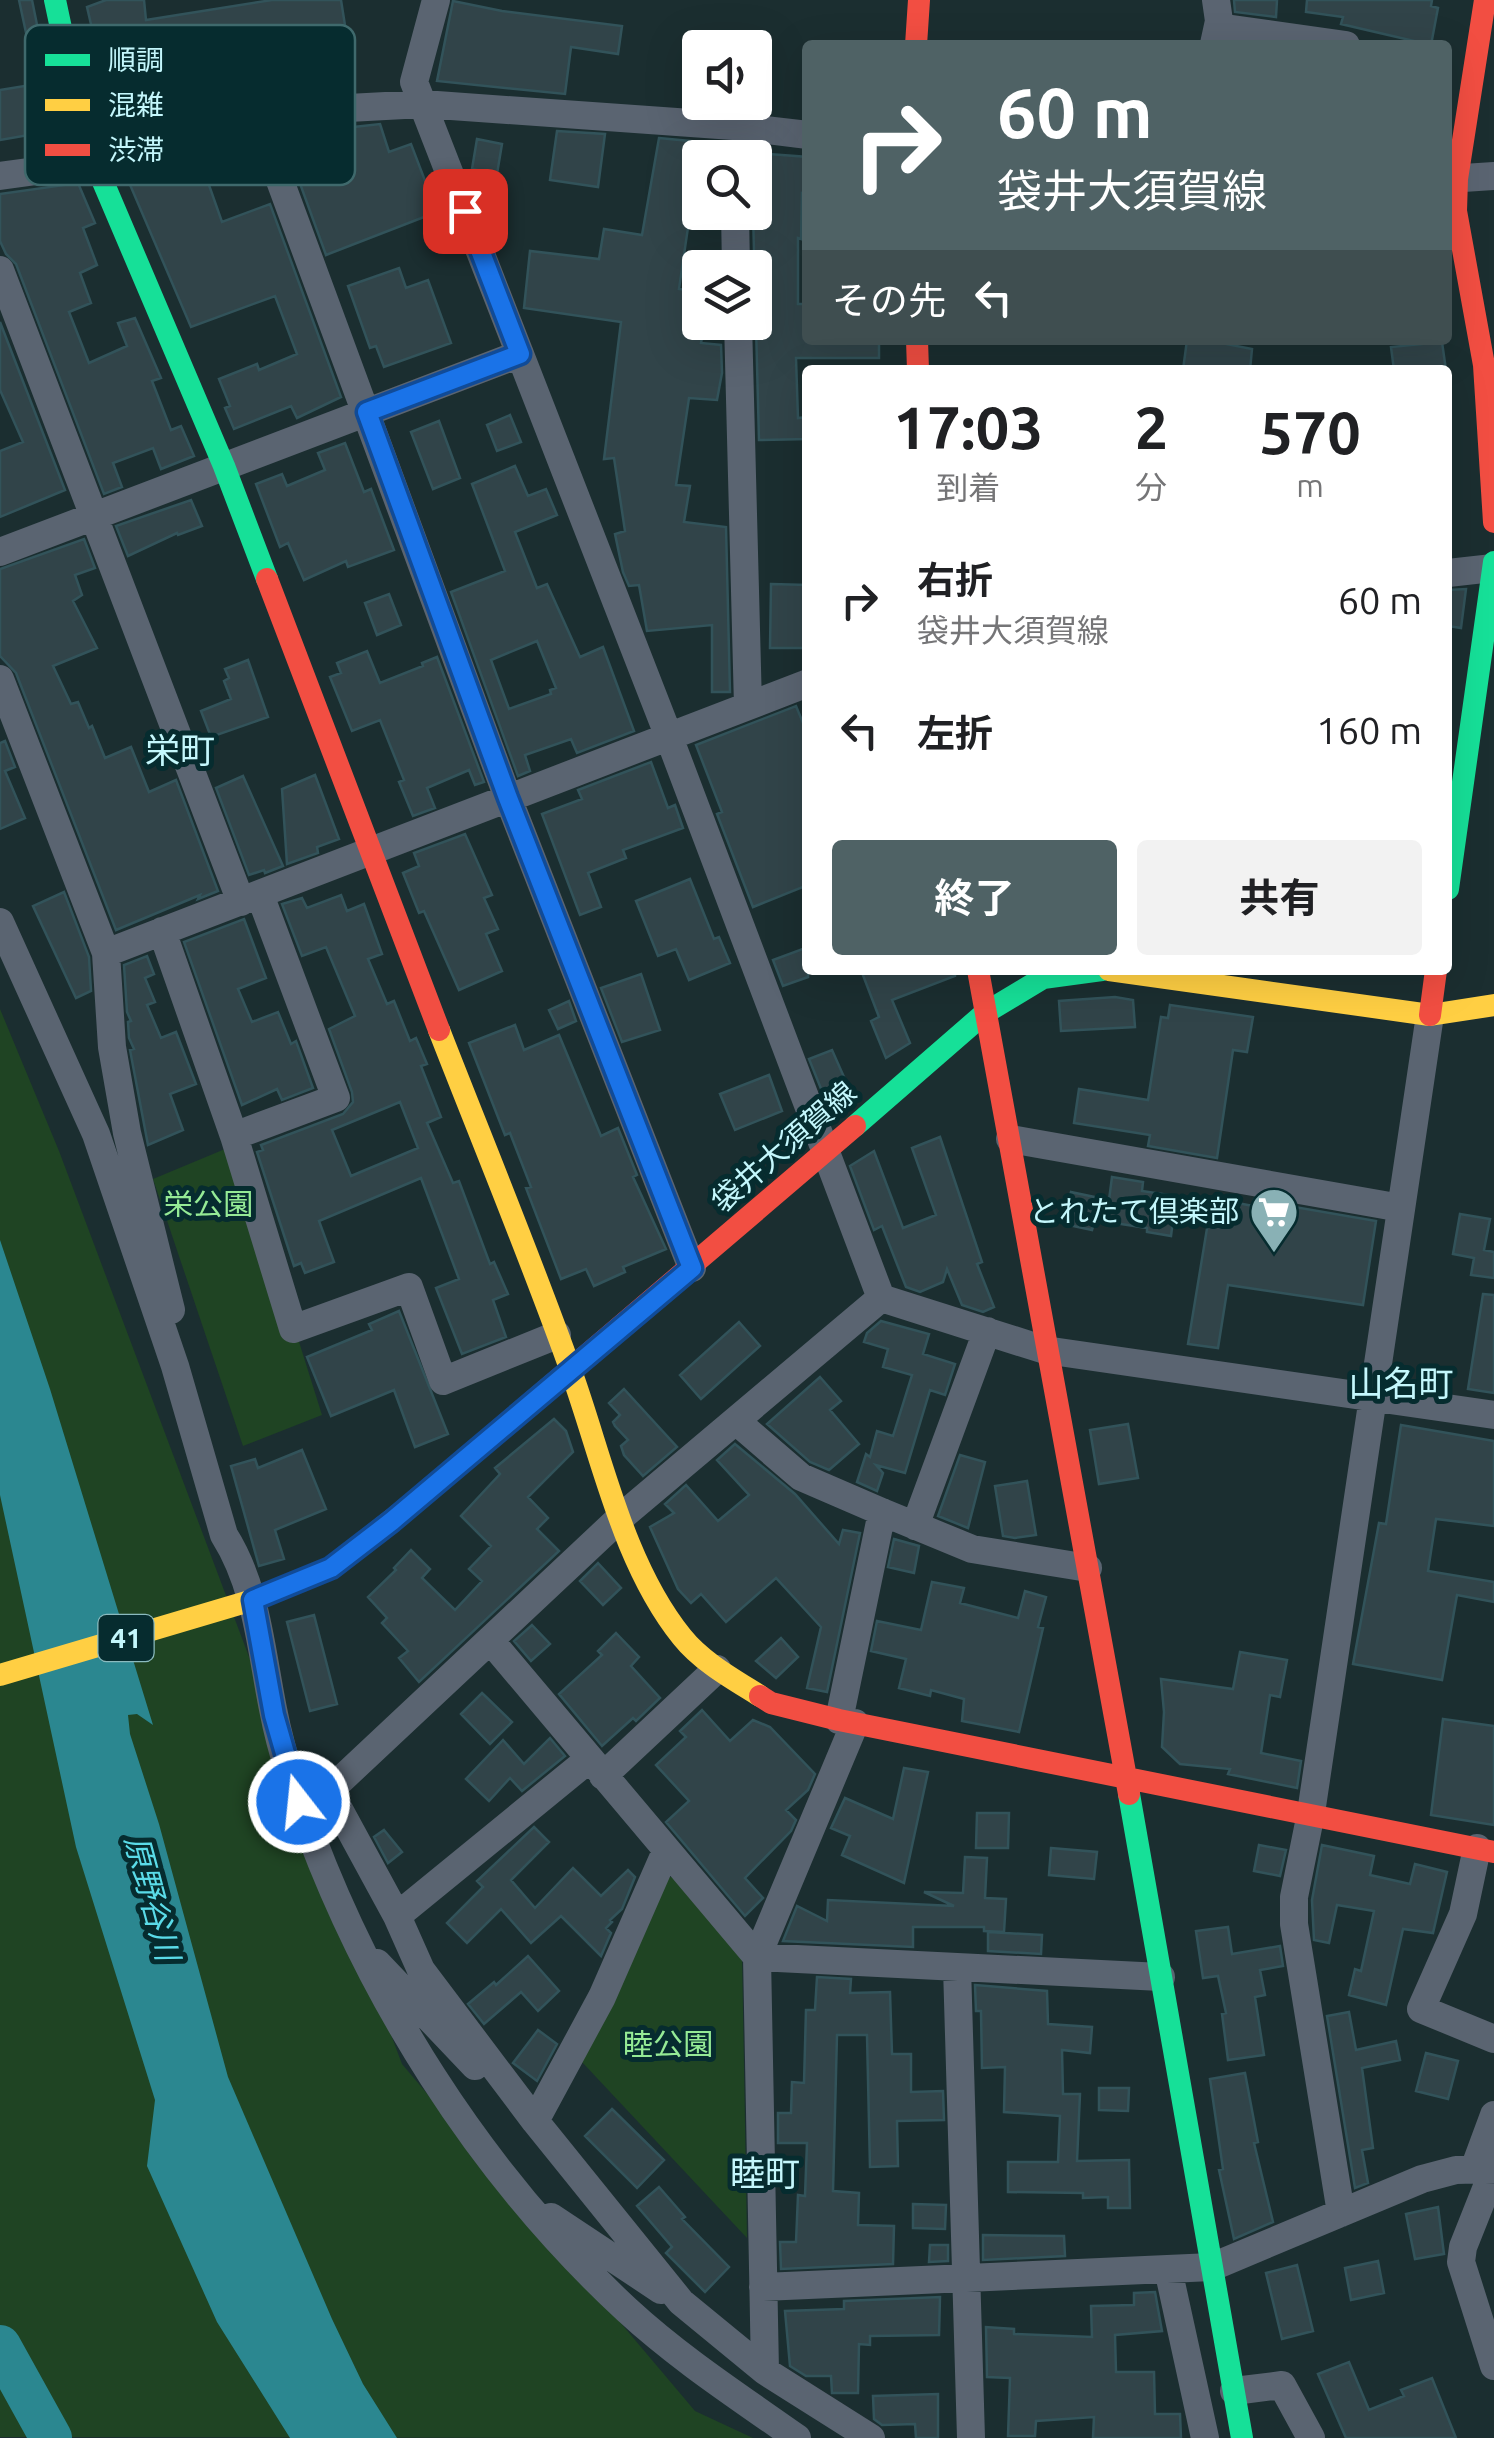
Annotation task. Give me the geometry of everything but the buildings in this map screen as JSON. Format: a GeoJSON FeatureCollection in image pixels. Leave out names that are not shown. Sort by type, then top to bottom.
{"type":"FeatureCollection","features":[{"type":"Feature","properties":{"kind":"street"},"geometry":{"type":"LineString","coordinates":[[55,0],[60,25]]}},
{"type":"Feature","properties":{"kind":"street"},"geometry":{"type":"LineString","coordinates":[[436,0],[414,82],[670,737],[882,1298]]}},
{"type":"Feature","properties":{"kind":"street"},"geometry":{"type":"LineString","coordinates":[[916,40],[919,0]]}},
{"type":"Feature","properties":{"kind":"street"},"geometry":{"type":"LineString","coordinates":[[1485,0],[1462,61],[1452,179],[1484,365],[1494,522]]}},
{"type":"Feature","properties":{"kind":"street"},"geometry":{"type":"LineString","coordinates":[[1216,24],[1315,40]]}},
{"type":"Feature","properties":{"kind":"street"},"geometry":{"type":"LineString","coordinates":[[355,108],[423,104],[802,134]]}},
{"type":"Feature","properties":{"kind":"street"},"geometry":{"type":"LineString","coordinates":[[732,126],[733,140]]}},
{"type":"Feature","properties":{"kind":"street"},"geometry":{"type":"LineString","coordinates":[[0,176],[25,173]]}},
{"type":"Feature","properties":{"kind":"street"},"geometry":{"type":"LineString","coordinates":[[1452,179],[1494,176]]}},
{"type":"Feature","properties":{"kind":"street"},"geometry":{"type":"LineString","coordinates":[[104,185],[224,466],[570,1370],[620,1518],[655,1597],[683,1638],[717,1669],[771,1703],[847,1722],[1485,1850],[1463,1914],[1421,2008],[1494,2038]]}},
{"type":"Feature","properties":{"kind":"street"},"geometry":{"type":"LineString","coordinates":[[283,185],[508,798],[692,1268]]}},
{"type":"Feature","properties":{"kind":"street"},"geometry":{"type":"LineString","coordinates":[[0,270],[93,518],[336,1098],[234,1136]]}},
{"type":"Feature","properties":{"kind":"street"},"geometry":{"type":"LineString","coordinates":[[738,340],[748,706]]}},
{"type":"Feature","properties":{"kind":"street"},"geometry":{"type":"LineString","coordinates":[[0,552],[520,354]]}},
{"type":"Feature","properties":{"kind":"street"},"geometry":{"type":"LineString","coordinates":[[1452,573],[1494,565],[1452,860]]}},
{"type":"Feature","properties":{"kind":"street"},"geometry":{"type":"LineString","coordinates":[[0,679],[106,953],[112,1047],[127,1133],[170,1297],[175,1366]]}},
{"type":"Feature","properties":{"kind":"street"},"geometry":{"type":"LineString","coordinates":[[106,953],[802,685]]}},
{"type":"Feature","properties":{"kind":"street"},"geometry":{"type":"LineString","coordinates":[[0,922],[96,1134],[175,1366],[224,1535],[239,1559],[253,1600],[274,1715],[299,1802],[339,1906],[383,1994],[517,2193],[569,2254],[630,2313],[797,2438]]}},
{"type":"Feature","properties":{"kind":"street"},"geometry":{"type":"LineString","coordinates":[[162,932],[234,1136],[293,1329],[409,1287],[443,1380],[557,1336]]}},
{"type":"Feature","properties":{"kind":"street"},"geometry":{"type":"LineString","coordinates":[[979,975],[1242,2438]]}},
{"type":"Feature","properties":{"kind":"street","name":"袋井大須賀線"},"geometry":{"type":"LineString","coordinates":[[0,1675],[253,1600],[331,1568],[692,1268],[985,1013],[1043,978],[1056,975]]}},
{"type":"Feature","properties":{"kind":"street","name":"袋井大須賀線"},"geometry":{"type":"LineString","coordinates":[[1184,975],[1262,980],[1430,1015],[1494,1005]]}},
{"type":"Feature","properties":{"kind":"street"},"geometry":{"type":"LineString","coordinates":[[1340,2213],[1294,1924],[1294,1896],[1311,1813],[1435,975]]}},
{"type":"Feature","properties":{"kind":"street"},"geometry":{"type":"LineString","coordinates":[[1010,1139],[1401,1208]]}},
{"type":"Feature","properties":{"kind":"street"},"geometry":{"type":"LineString","coordinates":[[882,1298],[1045,1350],[1494,1416]]}},
{"type":"Feature","properties":{"kind":"street"},"geometry":{"type":"LineString","coordinates":[[680,2302],[534,2122],[421,1970],[397,1916],[329,1791],[620,1518],[882,1298]]}},
{"type":"Feature","properties":{"kind":"street"},"geometry":{"type":"LineString","coordinates":[[914,1526],[987,1331]]}},
{"type":"Feature","properties":{"kind":"street"},"geometry":{"type":"LineString","coordinates":[[736,1421],[801,1477],[914,1526],[972,1549],[1088,1568]]}},
{"type":"Feature","properties":{"kind":"street"},"geometry":{"type":"LineString","coordinates":[[764,2372],[757,1957],[847,1722],[882,1512]]}},
{"type":"Feature","properties":{"kind":"street"},"geometry":{"type":"LineString","coordinates":[[490,1640],[757,1957],[1162,1977]]}},
{"type":"Feature","properties":{"kind":"street"},"geometry":{"type":"LineString","coordinates":[[397,1916],[596,1768],[717,1669]]}},
{"type":"Feature","properties":{"kind":"street"},"geometry":{"type":"LineString","coordinates":[[534,2122],[602,1997],[666,1851]]}},
{"type":"Feature","properties":{"kind":"street"},"geometry":{"type":"LineString","coordinates":[[358,1945],[410,1995],[462,2054],[534,2122]]}},
{"type":"Feature","properties":{"kind":"street"},"geometry":{"type":"LineString","coordinates":[[957,1967],[972,2438]]}},
{"type":"Feature","properties":{"kind":"street"},"geometry":{"type":"LineString","coordinates":[[1494,2115],[1487,2169],[1462,2262],[1494,2366]]}},
{"type":"Feature","properties":{"kind":"street"},"geometry":{"type":"LineString","coordinates":[[763,2288],[1212,2268],[1422,2179],[1456,2170],[1487,2169]]}},
{"type":"Feature","properties":{"kind":"street"},"geometry":{"type":"LineString","coordinates":[[517,2193],[680,2302],[764,2372],[871,2438]]}},
{"type":"Feature","properties":{"kind":"street"},"geometry":{"type":"LineString","coordinates":[[1168,2269],[1205,2438]]}},
{"type":"Feature","properties":{"kind":"street"},"geometry":{"type":"LineString","coordinates":[[1234,2391],[1282,2385],[1311,2438]]}},
{"type":"Feature","properties":{"kind":"green space"},"geometry":{"type":"Polygon","coordinates":[[[0,1009],[59,1151],[402,2064],[695,2411],[753,2438],[0,2437],[0,1009]]]}},
{"type":"Feature","properties":{"kind":"green space","name":"栄公園"},"geometry":{"type":"Polygon","coordinates":[[[237,1144],[322,1415],[243,1446],[153,1179],[237,1144]]]}},
{"type":"Feature","properties":{"kind":"green space","name":"睦公園"},"geometry":{"type":"Polygon","coordinates":[[[672,1877],[742,1955],[747,2238],[581,2061],[662,1878],[672,1877]]]}},
{"type":"Feature","properties":{"kind":"water"},"geometry":{"type":"Polygon","coordinates":[[[0,1240],[153,1725],[137,1714],[128,1715],[130,1734],[159,1824],[228,2077],[332,2319],[363,2384],[397,2438],[290,2438],[217,2322],[147,2166],[155,2100],[76,1847],[0,1495],[0,1240]]]}},
{"type":"Feature","properties":{"kind":"waterway","name":"原野谷川"},"geometry":{"type":"LineString","coordinates":[[0,2346],[51,2438]]}},
{"type":"Feature","properties":{"kind":"traffic: fast"},"geometry":{"type":"LineString","coordinates":[[55,0],[60,25]]}},
{"type":"Feature","properties":{"kind":"traffic: fast"},"geometry":{"type":"LineString","coordinates":[[104,185],[224,466],[267,579]]}},
{"type":"Feature","properties":{"kind":"traffic: fast"},"geometry":{"type":"LineString","coordinates":[[1452,861],[1494,562]]}},
{"type":"Feature","properties":{"kind":"traffic: fast"},"geometry":{"type":"LineString","coordinates":[[855,1126],[985,1013],[1043,978],[1065,975]]}},
{"type":"Feature","properties":{"kind":"traffic: fast"},"geometry":{"type":"LineString","coordinates":[[1129,1794],[1242,2438]]}},
{"type":"Feature","properties":{"kind":"traffic: slow"},"geometry":{"type":"LineString","coordinates":[[1145,975],[1430,1015],[1494,1005]]}},
{"type":"Feature","properties":{"kind":"traffic: slow"},"geometry":{"type":"LineString","coordinates":[[439,1030],[523,1242],[616,1509],[644,1577],[690,1646],[718,1670],[760,1696]]}},
{"type":"Feature","properties":{"kind":"traffic: slow"},"geometry":{"type":"LineString","coordinates":[[0,1675],[253,1600],[331,1568],[418,1499]]}},
{"type":"Feature","properties":{"kind":"traffic: jam"},"geometry":{"type":"LineString","coordinates":[[916,40],[919,0]]}},
{"type":"Feature","properties":{"kind":"traffic: jam"},"geometry":{"type":"LineString","coordinates":[[1485,0],[1457,179],[1456,211],[1484,365],[1494,522]]}},
{"type":"Feature","properties":{"kind":"traffic: jam"},"geometry":{"type":"LineString","coordinates":[[917,345],[918,365]]}},
{"type":"Feature","properties":{"kind":"traffic: jam"},"geometry":{"type":"LineString","coordinates":[[267,579],[439,1030]]}},
{"type":"Feature","properties":{"kind":"traffic: jam"},"geometry":{"type":"LineString","coordinates":[[979,975],[1129,1794]]}},
{"type":"Feature","properties":{"kind":"traffic: jam"},"geometry":{"type":"LineString","coordinates":[[1430,1015],[1435,975]]}},
{"type":"Feature","properties":{"kind":"traffic: jam"},"geometry":{"type":"LineString","coordinates":[[418,1499],[855,1126]]}},
{"type":"Feature","properties":{"kind":"traffic: jam"},"geometry":{"type":"LineString","coordinates":[[760,1696],[771,1703],[839,1720],[1494,1852]]}},
{"type":"Feature","properties":{"kind":"place","name":"とれたて倶楽部"},"geometry":{"type":"Point","coordinates":[1274,1254]}},
{"type":"Feature","properties":{"kind":"district","name":"栄町"},"geometry":{"type":"Point","coordinates":[180,751]}},
{"type":"Feature","properties":{"kind":"district","name":"山名町"},"geometry":{"type":"Point","coordinates":[1401,1384]}},
{"type":"Feature","properties":{"kind":"district","name":"睦町"},"geometry":{"type":"Point","coordinates":[765,2174]}},
{"type":"Feature","properties":{"kind":"route"},"geometry":{"type":"LineString","coordinates":[[299,1802],[274,1715],[253,1600],[331,1568],[692,1268],[508,798],[367,412],[520,354],[465,211]]}}]}
